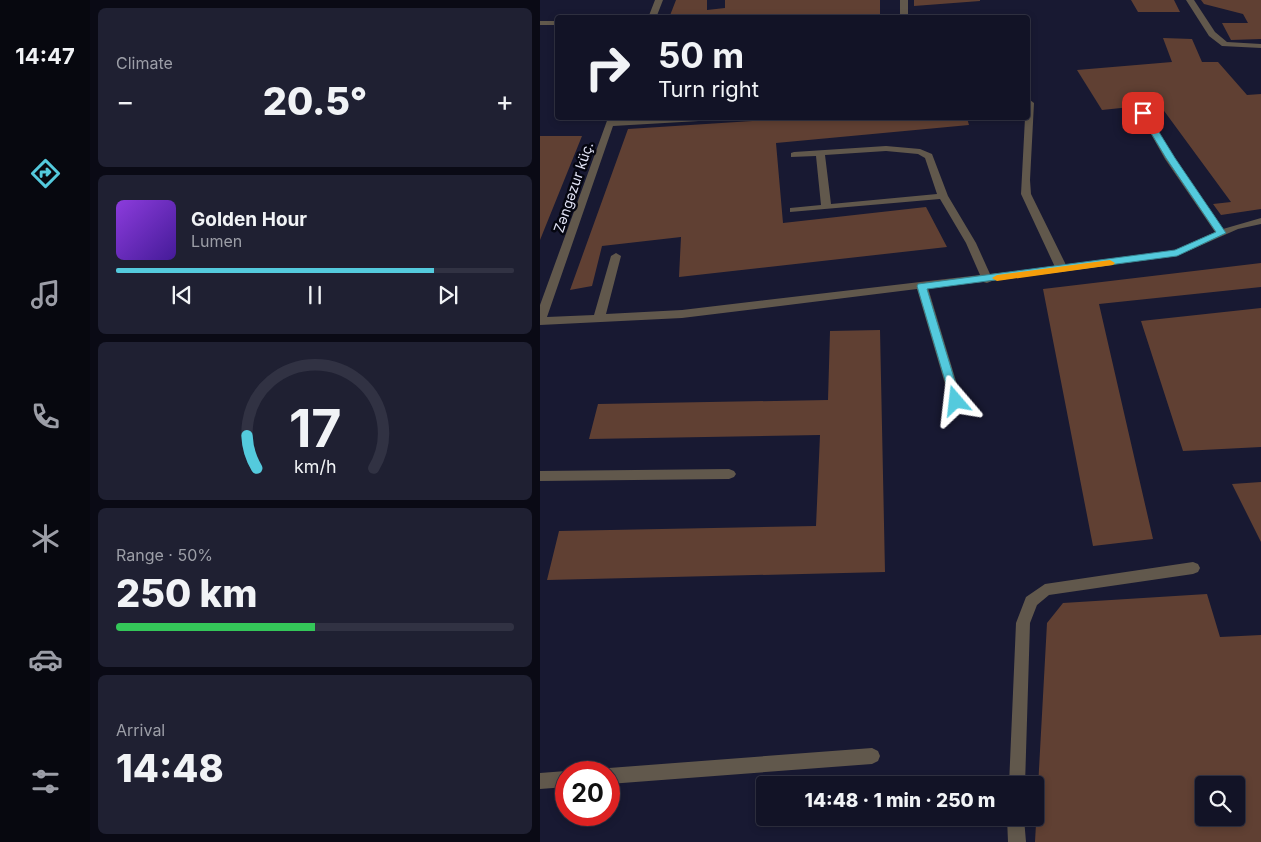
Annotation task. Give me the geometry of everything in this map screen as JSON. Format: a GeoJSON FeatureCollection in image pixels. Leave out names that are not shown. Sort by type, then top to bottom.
{"type":"FeatureCollection","features":[{"type":"Feature","properties":{"kind":"street"},"geometry":{"type":"LineString","coordinates":[[653,15],[658,0]]}},
{"type":"Feature","properties":{"kind":"street"},"geometry":{"type":"LineString","coordinates":[[904,0],[904,15]]}},
{"type":"Feature","properties":{"kind":"street"},"geometry":{"type":"LineString","coordinates":[[1190,0],[1212,34],[1224,44],[1261,46]]}},
{"type":"Feature","properties":{"kind":"street"},"geometry":{"type":"LineString","coordinates":[[540,23],[555,23]]}},
{"type":"Feature","properties":{"kind":"street"},"geometry":{"type":"LineString","coordinates":[[1143,113],[1170,158],[1221,233]]}},
{"type":"Feature","properties":{"kind":"street"},"geometry":{"type":"LineString","coordinates":[[611,121],[641,120]]}},
{"type":"Feature","properties":{"kind":"street"},"geometry":{"type":"LineString","coordinates":[[1029,120],[1025,180],[1026,194],[1062,269]]}},
{"type":"Feature","properties":{"kind":"street","name":"Zəngəzur küç."},"geometry":{"type":"LineString","coordinates":[[540,321],[611,121]]}},
{"type":"Feature","properties":{"kind":"street"},"geometry":{"type":"LineString","coordinates":[[794,155],[896,148],[925,151],[929,156],[943,196],[971,243],[987,280]]}},
{"type":"Feature","properties":{"kind":"street"},"geometry":{"type":"LineString","coordinates":[[820,153],[826,207]]}},
{"type":"Feature","properties":{"kind":"street"},"geometry":{"type":"LineString","coordinates":[[794,210],[943,196]]}},
{"type":"Feature","properties":{"kind":"street"},"geometry":{"type":"LineString","coordinates":[[540,321],[682,314],[987,280],[1177,253],[1221,233],[1261,221]]}},
{"type":"Feature","properties":{"kind":"street"},"geometry":{"type":"LineString","coordinates":[[599,318],[616,256]]}},
{"type":"Feature","properties":{"kind":"street"},"geometry":{"type":"LineString","coordinates":[[922,286],[956,401]]}},
{"type":"Feature","properties":{"kind":"street"},"geometry":{"type":"LineString","coordinates":[[540,476],[730,474]]}},
{"type":"Feature","properties":{"kind":"street"},"geometry":{"type":"LineString","coordinates":[[1017,776],[1022,623],[1031,601],[1045,590],[1194,568]]}},
{"type":"Feature","properties":{"kind":"street"},"geometry":{"type":"LineString","coordinates":[[620,775],[872,756]]}},
{"type":"Feature","properties":{"kind":"street"},"geometry":{"type":"LineString","coordinates":[[540,781],[555,780]]}},
{"type":"Feature","properties":{"kind":"street"},"geometry":{"type":"LineString","coordinates":[[1016,826],[1017,842]]}},
{"type":"Feature","properties":{"kind":"building"},"geometry":{"type":"Polygon","coordinates":[[[676,0],[707,0],[707,10],[725,8],[725,0],[880,0],[880,15],[670,15],[676,0]]]}},
{"type":"Feature","properties":{"kind":"building"},"geometry":{"type":"Polygon","coordinates":[[[914,0],[980,0],[980,1],[914,6],[914,0]]]}},
{"type":"Feature","properties":{"kind":"building"},"geometry":{"type":"Polygon","coordinates":[[[1131,0],[1174,0],[1180,12],[1138,12],[1131,0]]]}},
{"type":"Feature","properties":{"kind":"building"},"geometry":{"type":"Polygon","coordinates":[[[1201,0],[1261,0],[1261,39],[1231,40],[1222,23],[1248,23],[1243,14],[1204,4],[1201,0]]]}},
{"type":"Feature","properties":{"kind":"building"},"geometry":{"type":"Polygon","coordinates":[[[1163,38],[1192,39],[1202,62],[1218,62],[1247,95],[1261,94],[1261,209],[1221,215],[1213,204],[1231,202],[1159,104],[1102,110],[1077,70],[1172,62],[1163,38]]]}},
{"type":"Feature","properties":{"kind":"building"},"geometry":{"type":"Polygon","coordinates":[[[770,120],[968,120],[969,125],[776,143],[783,223],[926,207],[947,247],[679,277],[681,237],[602,246],[592,286],[570,290],[628,129],[770,120]]]}},
{"type":"Feature","properties":{"kind":"building"},"geometry":{"type":"Polygon","coordinates":[[[540,136],[582,136],[540,240],[540,136]]]}},
{"type":"Feature","properties":{"kind":"building"},"geometry":{"type":"Polygon","coordinates":[[[1261,263],[1261,287],[1099,304],[1153,539],[1093,546],[1043,289],[1261,263]]]}},
{"type":"Feature","properties":{"kind":"building"},"geometry":{"type":"Polygon","coordinates":[[[1261,308],[1261,447],[1183,451],[1141,321],[1261,308]]]}},
{"type":"Feature","properties":{"kind":"building"},"geometry":{"type":"Polygon","coordinates":[[[880,330],[885,572],[547,580],[559,531],[816,526],[820,435],[589,439],[598,404],[828,400],[830,331],[880,330]]]}},
{"type":"Feature","properties":{"kind":"building"},"geometry":{"type":"Polygon","coordinates":[[[1261,482],[1261,542],[1232,484],[1261,482]]]}},
{"type":"Feature","properties":{"kind":"building"},"geometry":{"type":"Polygon","coordinates":[[[1207,594],[1220,637],[1261,635],[1261,842],[1035,842],[1036,826],[1044,826],[1044,776],[1039,776],[1047,623],[1063,603],[1207,594]]]}},
{"type":"Feature","properties":{"kind":"slow traffic"},"geometry":{"type":"LineString","coordinates":[[997,278],[1110,263]]}},
{"type":"Feature","properties":{"kind":"route"},"geometry":{"type":"LineString","coordinates":[[956,401],[922,286],[987,280],[1177,253],[1221,233],[1170,158],[1143,113]]}}]}
